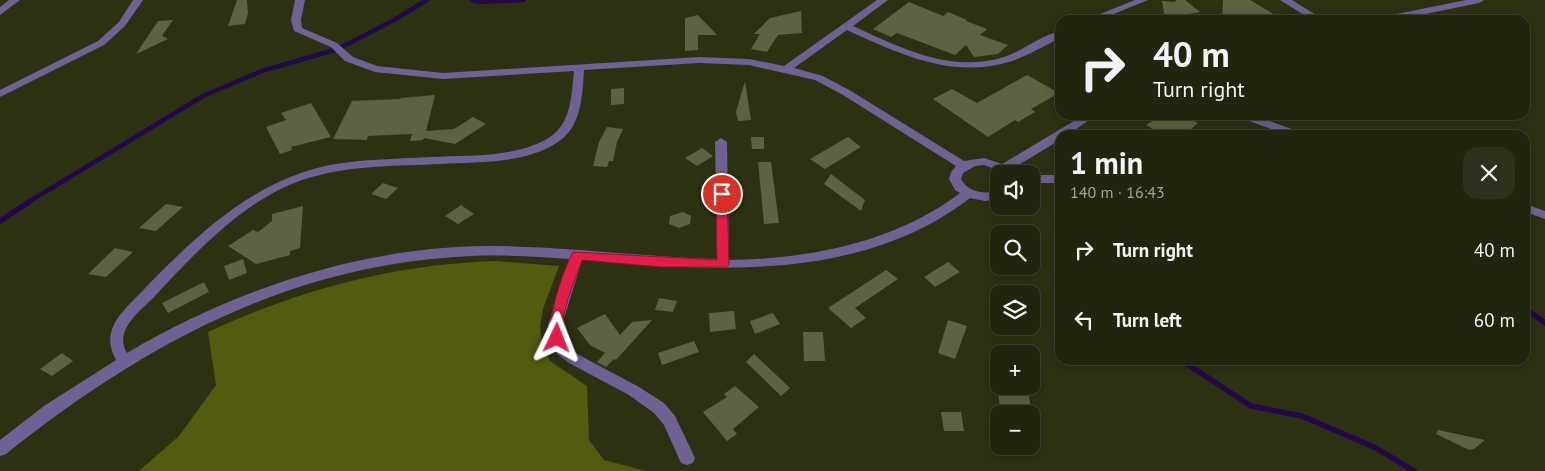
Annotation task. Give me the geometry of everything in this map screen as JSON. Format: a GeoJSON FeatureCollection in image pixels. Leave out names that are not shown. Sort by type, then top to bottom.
{"type":"FeatureCollection","features":[{"type":"Feature","properties":{"kind":"street"},"geometry":{"type":"LineString","coordinates":[[0,12],[15,0]]}},
{"type":"Feature","properties":{"kind":"street"},"geometry":{"type":"LineString","coordinates":[[0,94],[101,43],[115,34],[126,21],[138,0]]}},
{"type":"Feature","properties":{"kind":"street"},"geometry":{"type":"LineString","coordinates":[[300,0],[296,20],[297,29],[334,45],[349,59],[375,69],[443,76],[699,60],[749,62],[786,69],[819,78],[847,93],[962,165]]}},
{"type":"Feature","properties":{"kind":"street"},"geometry":{"type":"LineString","coordinates":[[786,69],[883,0]]}},
{"type":"Feature","properties":{"kind":"street"},"geometry":{"type":"LineString","coordinates":[[1103,15],[1143,0]]}},
{"type":"Feature","properties":{"kind":"street"},"geometry":{"type":"LineString","coordinates":[[1285,0],[1310,15]]}},
{"type":"Feature","properties":{"kind":"street"},"geometry":{"type":"LineString","coordinates":[[1438,0],[1452,6]]}},
{"type":"Feature","properties":{"kind":"street"},"geometry":{"type":"LineString","coordinates":[[1407,15],[1479,0]]}},
{"type":"Feature","properties":{"kind":"street"},"geometry":{"type":"LineString","coordinates":[[844,26],[921,59],[952,65],[974,66],[1002,61],[1055,36]]}},
{"type":"Feature","properties":{"kind":"street"},"geometry":{"type":"LineString","coordinates":[[124,361],[116,350],[114,336],[125,318],[213,229],[244,206],[291,180],[316,173],[376,164],[493,158],[543,146],[563,133],[572,118],[580,68]]}},
{"type":"Feature","properties":{"kind":"street"},"geometry":{"type":"LineString","coordinates":[[1068,130],[1084,120]]}},
{"type":"Feature","properties":{"kind":"street"},"geometry":{"type":"LineString","coordinates":[[1256,120],[1285,130]]}},
{"type":"Feature","properties":{"kind":"street"},"geometry":{"type":"LineString","coordinates":[[1015,165],[1055,138]]}},
{"type":"Feature","properties":{"kind":"street"},"geometry":{"type":"LineString","coordinates":[[721,142],[723,264]]}},
{"type":"Feature","properties":{"kind":"street"},"geometry":{"type":"LineString","coordinates":[[990,165],[975,161],[962,165],[956,171],[955,176],[957,182],[968,192],[990,196]]}},
{"type":"Feature","properties":{"kind":"street"},"geometry":{"type":"LineString","coordinates":[[1040,179],[1055,179]]}},
{"type":"Feature","properties":{"kind":"street"},"geometry":{"type":"LineString","coordinates":[[0,449],[60,403],[124,361],[166,338],[231,308],[294,284],[359,266],[453,252],[512,251],[661,262],[743,265],[788,260],[831,253],[878,241],[917,227],[945,212],[968,192]]}},
{"type":"Feature","properties":{"kind":"street"},"geometry":{"type":"LineString","coordinates":[[1530,210],[1545,215]]}},
{"type":"Feature","properties":{"kind":"street"},"geometry":{"type":"LineString","coordinates":[[577,255],[555,325],[557,338],[562,350],[574,359],[634,391],[659,408],[670,421],[687,458]]}},
{"type":"Feature","properties":{"kind":"green space"},"geometry":{"type":"Polygon","coordinates":[[[495,261],[559,266],[543,309],[540,326],[542,344],[550,361],[587,386],[589,440],[604,460],[646,471],[139,471],[179,436],[216,385],[208,332],[278,303],[348,282],[420,268],[457,263],[495,261]]]}},
{"type":"Feature","properties":{"kind":"building"},"geometry":{"type":"Polygon","coordinates":[[[237,0],[247,0],[248,13],[245,24],[228,26],[237,0]]]}},
{"type":"Feature","properties":{"kind":"building"},"geometry":{"type":"Polygon","coordinates":[[[1185,0],[1200,12],[1182,15],[1164,15],[1162,1],[1174,2],[1185,0]]]}},
{"type":"Feature","properties":{"kind":"building"},"geometry":{"type":"Polygon","coordinates":[[[1223,0],[1250,0],[1275,15],[1222,15],[1223,0]]]}},
{"type":"Feature","properties":{"kind":"building"},"geometry":{"type":"Polygon","coordinates":[[[909,2],[943,16],[948,12],[967,20],[987,29],[980,35],[1008,45],[998,54],[974,57],[966,45],[955,55],[897,33],[891,37],[873,29],[909,2]]]}},
{"type":"Feature","properties":{"kind":"building"},"geometry":{"type":"Polygon","coordinates":[[[801,11],[802,33],[778,35],[767,52],[751,49],[760,34],[754,34],[770,18],[801,11]]]}},
{"type":"Feature","properties":{"kind":"building"},"geometry":{"type":"Polygon","coordinates":[[[698,15],[717,35],[698,35],[698,50],[685,51],[685,18],[698,15]]]}},
{"type":"Feature","properties":{"kind":"building"},"geometry":{"type":"Polygon","coordinates":[[[173,20],[162,36],[168,39],[136,54],[158,21],[173,20]]]}},
{"type":"Feature","properties":{"kind":"building"},"geometry":{"type":"Polygon","coordinates":[[[1027,75],[1055,91],[1055,95],[1031,109],[1035,112],[1018,122],[1015,120],[988,137],[933,99],[952,89],[977,103],[1027,75]]]}},
{"type":"Feature","properties":{"kind":"building"},"geometry":{"type":"Polygon","coordinates":[[[745,81],[751,120],[738,121],[736,112],[745,81]]]}},
{"type":"Feature","properties":{"kind":"building"},"geometry":{"type":"Polygon","coordinates":[[[624,88],[624,104],[611,105],[611,89],[624,88]]]}},
{"type":"Feature","properties":{"kind":"building"},"geometry":{"type":"Polygon","coordinates":[[[435,95],[426,131],[454,129],[473,117],[486,124],[455,144],[424,138],[423,140],[410,141],[412,134],[368,136],[367,140],[333,139],[352,101],[435,95]]]}},
{"type":"Feature","properties":{"kind":"building"},"geometry":{"type":"Polygon","coordinates":[[[311,103],[331,137],[291,147],[292,150],[280,154],[266,127],[286,120],[281,113],[311,103]]]}},
{"type":"Feature","properties":{"kind":"building"},"geometry":{"type":"Polygon","coordinates":[[[1154,120],[1192,120],[1198,123],[1190,130],[1154,130],[1146,125],[1154,120]]]}},
{"type":"Feature","properties":{"kind":"building"},"geometry":{"type":"Polygon","coordinates":[[[607,127],[623,129],[617,142],[613,161],[609,161],[607,167],[593,166],[599,142],[607,127]]]}},
{"type":"Feature","properties":{"kind":"building"},"geometry":{"type":"Polygon","coordinates":[[[751,137],[764,137],[764,149],[752,149],[751,137]]]}},
{"type":"Feature","properties":{"kind":"building"},"geometry":{"type":"Polygon","coordinates":[[[848,137],[861,147],[825,169],[810,159],[848,137]]]}},
{"type":"Feature","properties":{"kind":"building"},"geometry":{"type":"Polygon","coordinates":[[[702,148],[713,156],[697,166],[685,158],[702,148]]]}},
{"type":"Feature","properties":{"kind":"building"},"geometry":{"type":"Polygon","coordinates":[[[758,162],[771,162],[779,223],[764,224],[758,162]]]}},
{"type":"Feature","properties":{"kind":"building"},"geometry":{"type":"Polygon","coordinates":[[[831,174],[865,200],[861,211],[824,184],[831,174]]]}},
{"type":"Feature","properties":{"kind":"building"},"geometry":{"type":"Polygon","coordinates":[[[383,183],[398,188],[386,199],[371,194],[383,183]]]}},
{"type":"Feature","properties":{"kind":"building"},"geometry":{"type":"Polygon","coordinates":[[[166,204],[183,207],[156,231],[139,228],[166,204]]]}},
{"type":"Feature","properties":{"kind":"building"},"geometry":{"type":"Polygon","coordinates":[[[461,205],[474,214],[458,224],[445,216],[461,205]]]}},
{"type":"Feature","properties":{"kind":"building"},"geometry":{"type":"Polygon","coordinates":[[[303,206],[300,248],[290,251],[290,255],[256,264],[228,246],[253,230],[258,232],[272,221],[272,214],[303,206]]]}},
{"type":"Feature","properties":{"kind":"building"},"geometry":{"type":"Polygon","coordinates":[[[683,212],[691,216],[690,224],[679,228],[669,224],[670,216],[683,212]]]}},
{"type":"Feature","properties":{"kind":"building"},"geometry":{"type":"Polygon","coordinates":[[[115,248],[133,252],[106,277],[88,274],[115,248]]]}},
{"type":"Feature","properties":{"kind":"building"},"geometry":{"type":"Polygon","coordinates":[[[243,259],[247,273],[229,280],[224,266],[243,259]]]}},
{"type":"Feature","properties":{"kind":"building"},"geometry":{"type":"Polygon","coordinates":[[[948,262],[960,272],[935,287],[924,277],[948,262]]]}},
{"type":"Feature","properties":{"kind":"building"},"geometry":{"type":"Polygon","coordinates":[[[886,270],[898,279],[855,308],[866,318],[851,328],[828,308],[886,270]]]}},
{"type":"Feature","properties":{"kind":"building"},"geometry":{"type":"Polygon","coordinates":[[[204,282],[209,292],[168,313],[162,303],[204,282]]]}},
{"type":"Feature","properties":{"kind":"building"},"geometry":{"type":"Polygon","coordinates":[[[659,298],[677,301],[673,312],[655,310],[659,298]]]}},
{"type":"Feature","properties":{"kind":"building"},"geometry":{"type":"Polygon","coordinates":[[[734,311],[736,329],[710,332],[709,313],[734,311]]]}},
{"type":"Feature","properties":{"kind":"building"},"geometry":{"type":"Polygon","coordinates":[[[773,313],[780,324],[755,334],[750,321],[773,313]]]}},
{"type":"Feature","properties":{"kind":"building"},"geometry":{"type":"Polygon","coordinates":[[[605,314],[620,335],[632,322],[652,320],[616,360],[614,359],[606,367],[597,362],[605,353],[590,345],[577,328],[605,314]]]}},
{"type":"Feature","properties":{"kind":"building"},"geometry":{"type":"Polygon","coordinates":[[[948,320],[967,326],[955,359],[938,353],[948,320]]]}},
{"type":"Feature","properties":{"kind":"building"},"geometry":{"type":"Polygon","coordinates":[[[803,332],[823,332],[825,361],[804,361],[803,332]]]}},
{"type":"Feature","properties":{"kind":"building"},"geometry":{"type":"Polygon","coordinates":[[[694,341],[699,352],[662,365],[658,353],[694,341]]]}},
{"type":"Feature","properties":{"kind":"building"},"geometry":{"type":"Polygon","coordinates":[[[62,353],[73,361],[52,376],[40,369],[62,353]]]}},
{"type":"Feature","properties":{"kind":"building"},"geometry":{"type":"Polygon","coordinates":[[[754,354],[790,388],[781,396],[746,362],[754,354]]]}},
{"type":"Feature","properties":{"kind":"building"},"geometry":{"type":"Polygon","coordinates":[[[735,386],[759,407],[733,429],[737,434],[727,441],[703,412],[727,397],[724,394],[735,386]]]}},
{"type":"Feature","properties":{"kind":"building"},"geometry":{"type":"Polygon","coordinates":[[[998,395],[1029,395],[1031,405],[1000,405],[998,395]]]}},
{"type":"Feature","properties":{"kind":"building"},"geometry":{"type":"Polygon","coordinates":[[[941,412],[961,412],[964,431],[944,431],[941,412]]]}},
{"type":"Feature","properties":{"kind":"building"},"geometry":{"type":"Polygon","coordinates":[[[1438,430],[1485,440],[1474,449],[1469,450],[1436,434],[1438,430]]]}},
{"type":"Feature","properties":{"kind":"waterway"},"geometry":{"type":"LineString","coordinates":[[27,203],[203,96],[262,71],[338,49],[394,20],[427,0]]}},
{"type":"Feature","properties":{"kind":"waterway"},"geometry":{"type":"LineString","coordinates":[[472,0],[479,2],[524,0]]}},
{"type":"Feature","properties":{"kind":"waterway"},"geometry":{"type":"LineString","coordinates":[[0,221],[29,202]]}},
{"type":"Feature","properties":{"kind":"waterway"},"geometry":{"type":"LineString","coordinates":[[1530,312],[1545,323]]}},
{"type":"Feature","properties":{"kind":"waterway"},"geometry":{"type":"LineString","coordinates":[[1189,365],[1251,406],[1302,416],[1376,448],[1414,471]]}},
{"type":"Feature","properties":{"kind":"route"},"geometry":{"type":"LineString","coordinates":[[557,338],[555,325],[558,311],[577,255],[661,262],[723,264],[722,194]]}}]}
